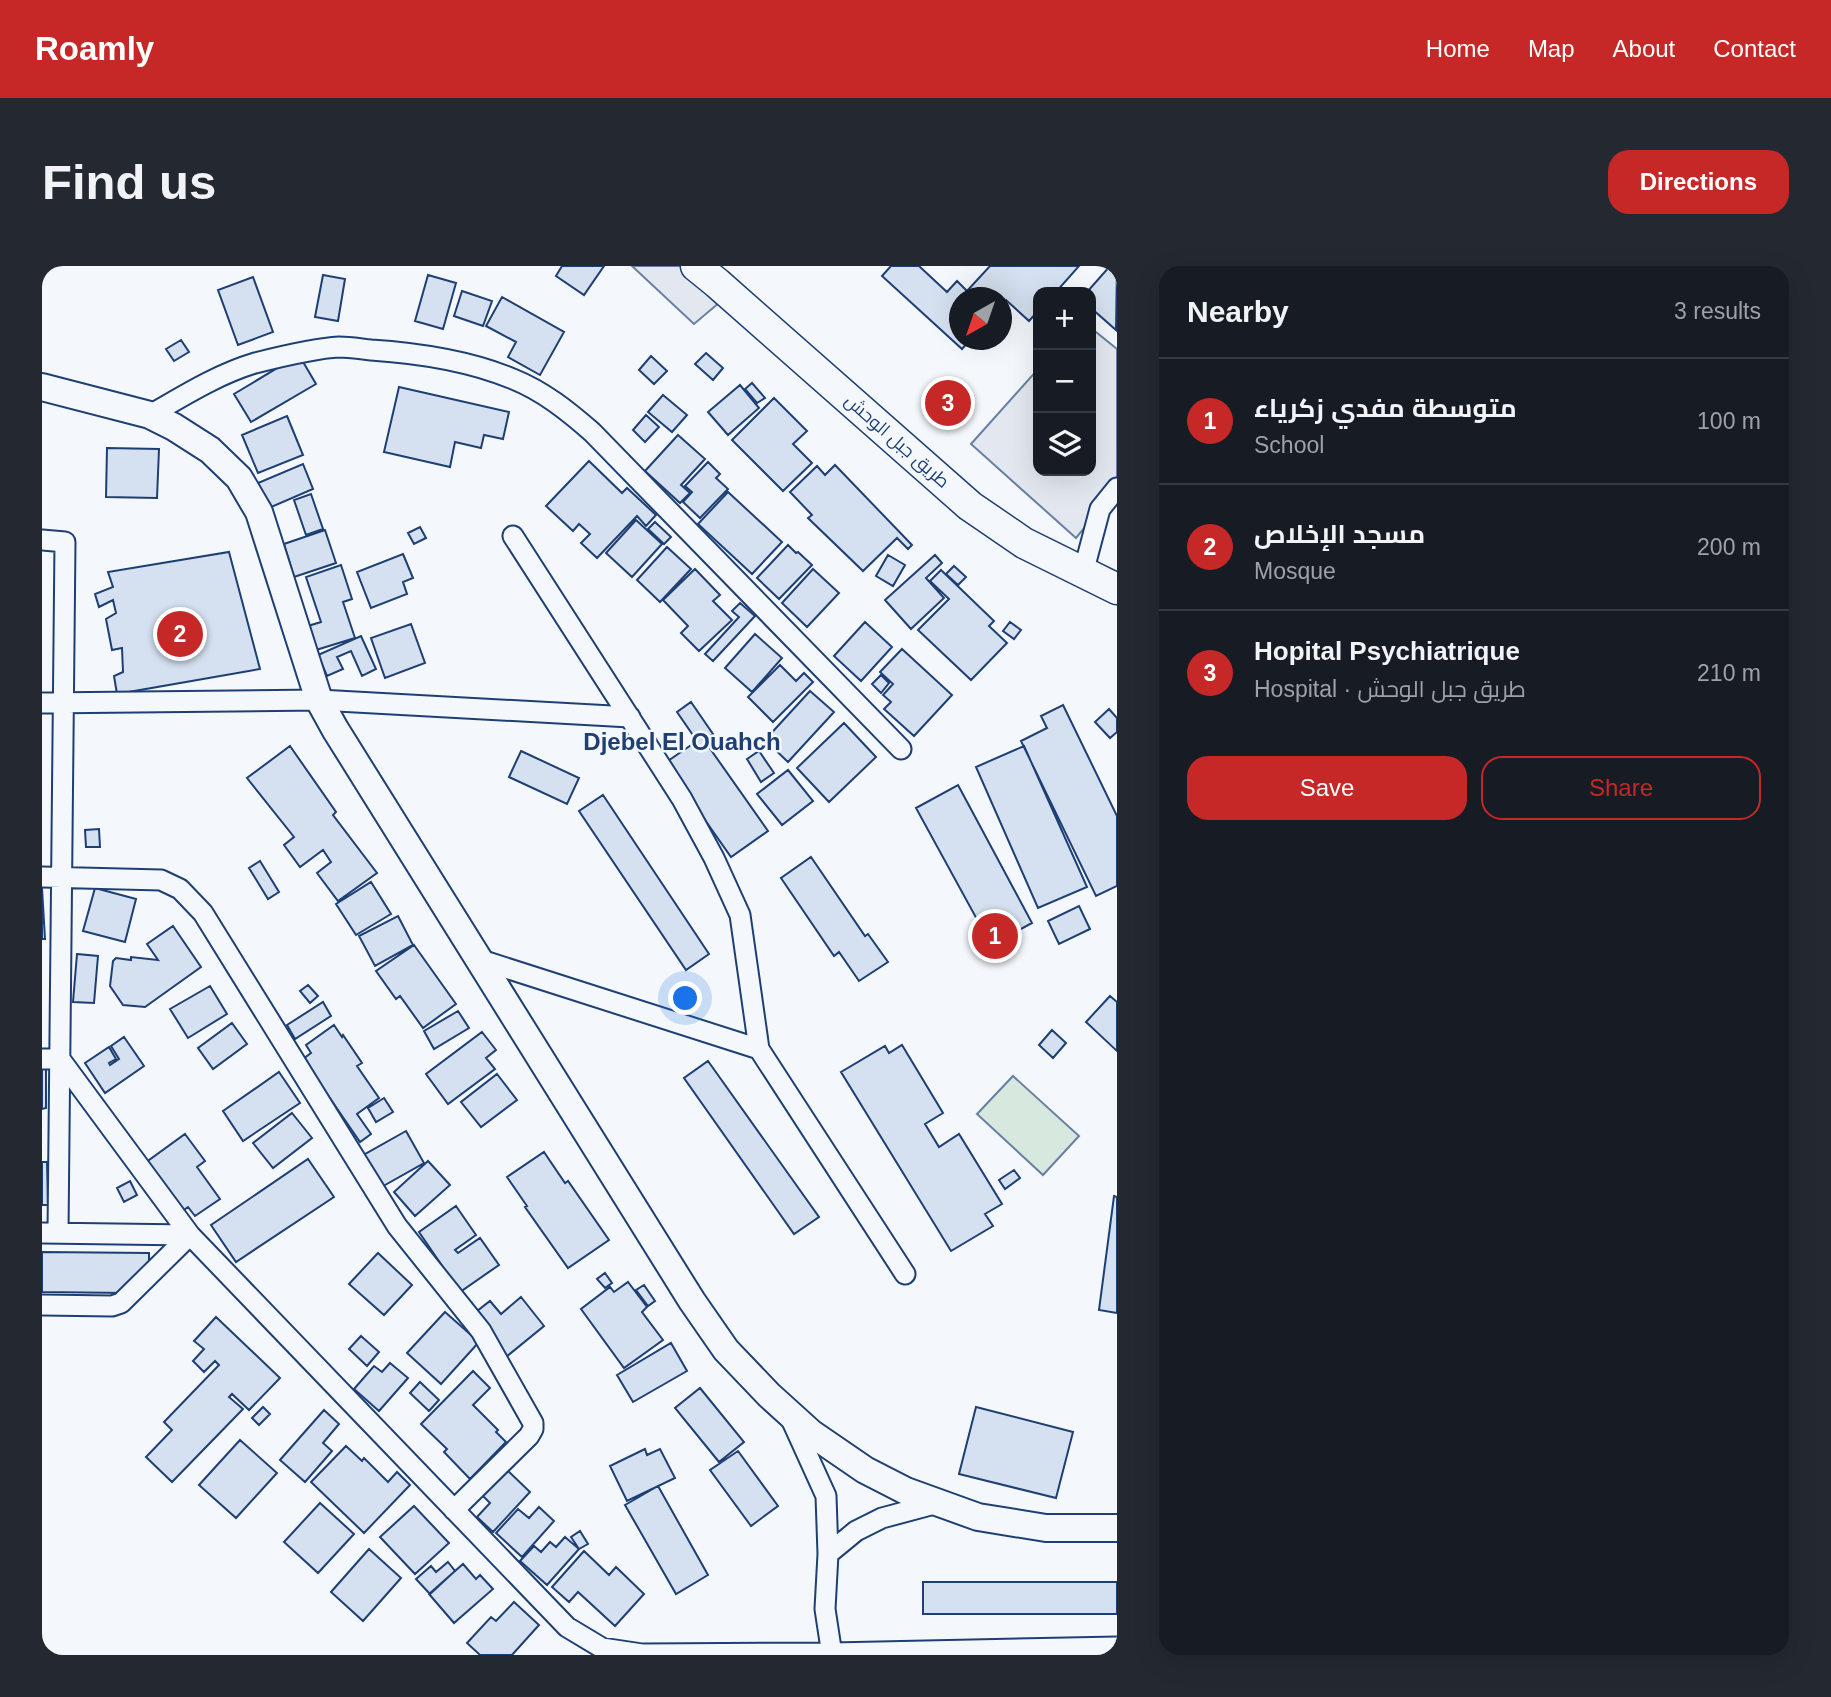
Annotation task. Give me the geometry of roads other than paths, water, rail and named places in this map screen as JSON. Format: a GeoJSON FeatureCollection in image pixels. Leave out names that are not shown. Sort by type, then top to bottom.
{"type":"FeatureCollection","features":[{"type":"Feature","properties":{"kind":"main road","name":"طريق جبل الوحش"},"geometry":{"type":"LineString","coordinates":[[696,266],[970,506],[1024,543],[1117,589]]}},
{"type":"Feature","properties":{"kind":"street"},"geometry":{"type":"LineString","coordinates":[[150,415],[217,378],[253,364],[338,347],[411,353],[513,379],[569,411],[592,432],[901,749]]}},
{"type":"Feature","properties":{"kind":"street"},"geometry":{"type":"LineString","coordinates":[[42,387],[150,415],[210,450],[239,478],[259,512],[319,700],[367,782],[692,1301],[726,1350],[769,1395],[811,1433],[865,1470],[906,1491],[978,1517],[1046,1528],[1117,1528]]}},
{"type":"Feature","properties":{"kind":"street"},"geometry":{"type":"LineString","coordinates":[[1083,573],[1100,509],[1117,488]]}},
{"type":"Feature","properties":{"kind":"street"},"geometry":{"type":"LineString","coordinates":[[513,536],[682,799],[714,858],[740,915],[759,1049],[905,1274]]}},
{"type":"Feature","properties":{"kind":"street"},"geometry":{"type":"LineString","coordinates":[[42,540],[65,542],[63,704],[52,877],[50,1233],[190,1235]]}},
{"type":"Feature","properties":{"kind":"street"},"geometry":{"type":"LineString","coordinates":[[42,703],[319,700],[630,717]]}},
{"type":"Feature","properties":{"kind":"street"},"geometry":{"type":"LineString","coordinates":[[52,877],[161,880],[180,889],[203,913],[397,1226],[481,1331],[533,1423],[533,1429],[454,1510]]}},
{"type":"Feature","properties":{"kind":"street"},"geometry":{"type":"LineString","coordinates":[[478,959],[759,1049]]}},
{"type":"Feature","properties":{"kind":"street"},"geometry":{"type":"LineString","coordinates":[[51,1059],[190,1235],[567,1627],[602,1648],[642,1654],[832,1654],[1117,1647]]}},
{"type":"Feature","properties":{"kind":"street"},"geometry":{"type":"LineString","coordinates":[[42,1306],[112,1306],[121,1303],[190,1235]]}},
{"type":"Feature","properties":{"kind":"street"},"geometry":{"type":"LineString","coordinates":[[787,1411],[825,1496],[828,1554],[825,1609],[832,1654]]}},
{"type":"Feature","properties":{"kind":"street"},"geometry":{"type":"LineString","coordinates":[[828,1554],[856,1531],[882,1518],[938,1503]]}},
{"type":"Feature","properties":{"kind":"place","name":"Hopital Psychiatrique"},"geometry":{"type":"Point","coordinates":[948,403]}},
{"type":"Feature","properties":{"kind":"place","name":"مسجد الإخلاص"},"geometry":{"type":"Point","coordinates":[180,634]}},
{"type":"Feature","properties":{"kind":"place","name":"متوسطة مفدي زكرياء"},"geometry":{"type":"Point","coordinates":[995,936]}},
{"type":"Feature","properties":{"kind":"district","name":"Djebel El Ouahch"},"geometry":{"type":"Point","coordinates":[682,742]}}]}
